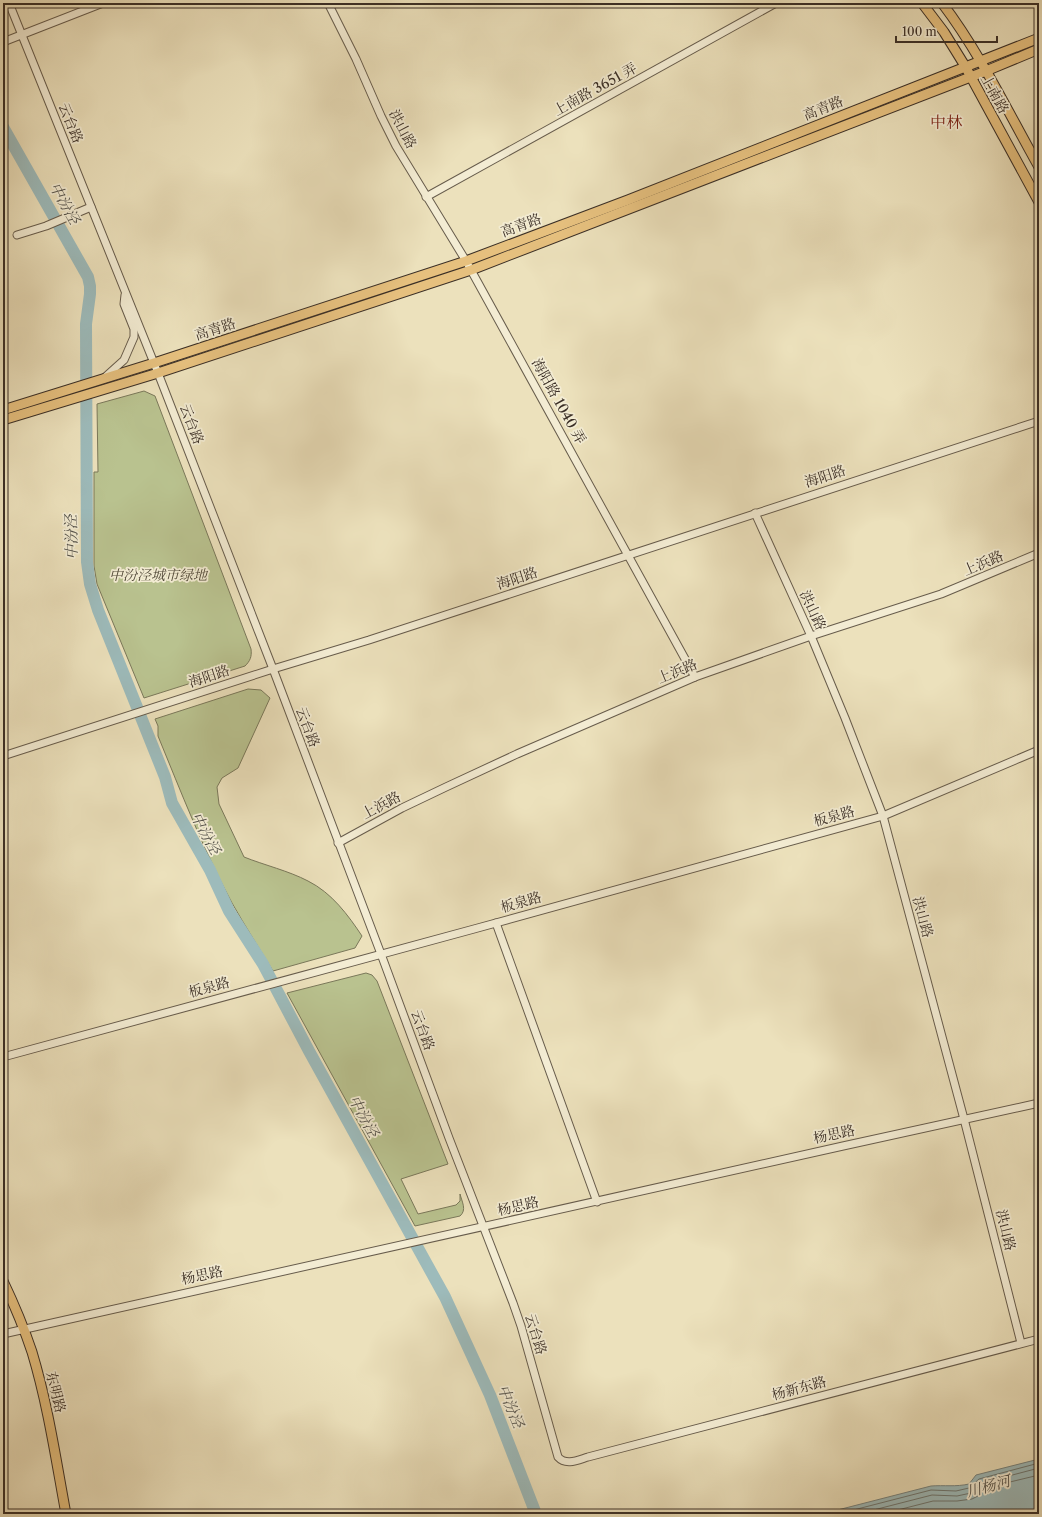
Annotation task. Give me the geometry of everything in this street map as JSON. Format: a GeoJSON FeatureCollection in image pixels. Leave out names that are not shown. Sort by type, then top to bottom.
{"type":"FeatureCollection","features":[{"type":"Feature","properties":{"kind":"main road","name":"上南路"},"geometry":{"type":"LineString","coordinates":[[922,3],[944,32],[965,66],[969,77],[1039,202]]}},
{"type":"Feature","properties":{"kind":"main road","name":"上南路"},"geometry":{"type":"LineString","coordinates":[[942,3],[957,23],[986,71],[1039,167]]}},
{"type":"Feature","properties":{"kind":"main road","name":"高青路"},"geometry":{"type":"LineString","coordinates":[[3,420],[72,394],[99,381],[466,261],[628,200],[1039,38]]}},
{"type":"Feature","properties":{"kind":"main road","name":"高青路"},"geometry":{"type":"LineString","coordinates":[[3,410],[72,394],[97,392],[471,270],[986,71],[1039,49]]}},
{"type":"Feature","properties":{"kind":"main road","name":"东明路"},"geometry":{"type":"LineString","coordinates":[[3,1281],[32,1353],[47,1413],[66,1514]]}},
{"type":"Feature","properties":{"kind":"street","name":"云台路"},"geometry":{"type":"LineString","coordinates":[[9,3],[126,292],[273,669],[521,1326],[556,1452],[561,1461],[566,1463]]}},
{"type":"Feature","properties":{"kind":"street"},"geometry":{"type":"LineString","coordinates":[[3,42],[103,3]]}},
{"type":"Feature","properties":{"kind":"street","name":"洪山路"},"geometry":{"type":"LineString","coordinates":[[328,3],[388,132],[466,261]]}},
{"type":"Feature","properties":{"kind":"street","name":"上南路 3651 弄"},"geometry":{"type":"LineString","coordinates":[[426,197],[776,3]]}},
{"type":"Feature","properties":{"kind":"street"},"geometry":{"type":"LineString","coordinates":[[17,235],[46,226],[91,207]]}},
{"type":"Feature","properties":{"kind":"street","name":"海阳路 1040 弄"},"geometry":{"type":"LineString","coordinates":[[466,261],[695,678]]}},
{"type":"Feature","properties":{"kind":"street"},"geometry":{"type":"LineString","coordinates":[[99,381],[124,360],[134,337],[134,329],[124,304],[126,292]]}},
{"type":"Feature","properties":{"kind":"street","name":"海阳路"},"geometry":{"type":"LineString","coordinates":[[3,756],[273,669],[369,640],[1039,421]]}},
{"type":"Feature","properties":{"kind":"street","name":"洪山路"},"geometry":{"type":"LineString","coordinates":[[755,513],[811,636],[883,816],[964,1120],[1021,1343]]}},
{"type":"Feature","properties":{"kind":"street","name":"上浜路"},"geometry":{"type":"LineString","coordinates":[[338,843],[402,808],[517,754],[695,678],[811,636],[941,594],[1039,553]]}},
{"type":"Feature","properties":{"kind":"street","name":"板泉路"},"geometry":{"type":"LineString","coordinates":[[3,1057],[883,816],[1039,750]]}},
{"type":"Feature","properties":{"kind":"street"},"geometry":{"type":"LineString","coordinates":[[496,923],[597,1202]]}},
{"type":"Feature","properties":{"kind":"street","name":"杨思路"},"geometry":{"type":"LineString","coordinates":[[3,1334],[172,1295],[1039,1103]]}},
{"type":"Feature","properties":{"kind":"street","name":"杨新东路"},"geometry":{"type":"LineString","coordinates":[[566,1463],[1039,1339]]}},
{"type":"Feature","properties":{"kind":"green space","name":"中汾泾城市绿地"},"geometry":{"type":"Polygon","coordinates":[[[144,391],[155,396],[251,649],[251,654],[250,659],[245,666],[144,698],[97,584],[94,566],[94,472],[98,472],[97,404],[144,391]]]}},
{"type":"Feature","properties":{"kind":"green space"},"geometry":{"type":"Polygon","coordinates":[[[248,689],[261,690],[270,698],[238,768],[222,778],[217,787],[219,804],[244,857],[293,874],[317,886],[339,905],[362,936],[355,948],[273,971],[232,903],[211,862],[158,736],[158,726],[155,719],[248,689]]]}},
{"type":"Feature","properties":{"kind":"green space"},"geometry":{"type":"Polygon","coordinates":[[[366,973],[372,975],[377,981],[448,1164],[401,1179],[418,1214],[456,1205],[460,1201],[460,1194],[464,1209],[460,1216],[415,1226],[287,993],[366,973]]]}},
{"type":"Feature","properties":{"kind":"water","name":"川杨河"},"geometry":{"type":"Polygon","coordinates":[[[1039,1459],[1039,1514],[822,1514],[931,1486],[955,1486],[969,1484],[976,1475],[1039,1459]]]}},
{"type":"Feature","properties":{"kind":"waterway","name":"中汾泾"},"geometry":{"type":"LineString","coordinates":[[3,127],[88,277],[90,294],[86,324],[87,562],[90,584],[98,610],[165,777],[172,803],[210,870],[229,911],[263,964],[309,1051],[445,1297],[490,1395],[536,1514]]}},
{"type":"Feature","properties":{"kind":"district","name":"中林"},"geometry":{"type":"Point","coordinates":[946,122]}}]}
